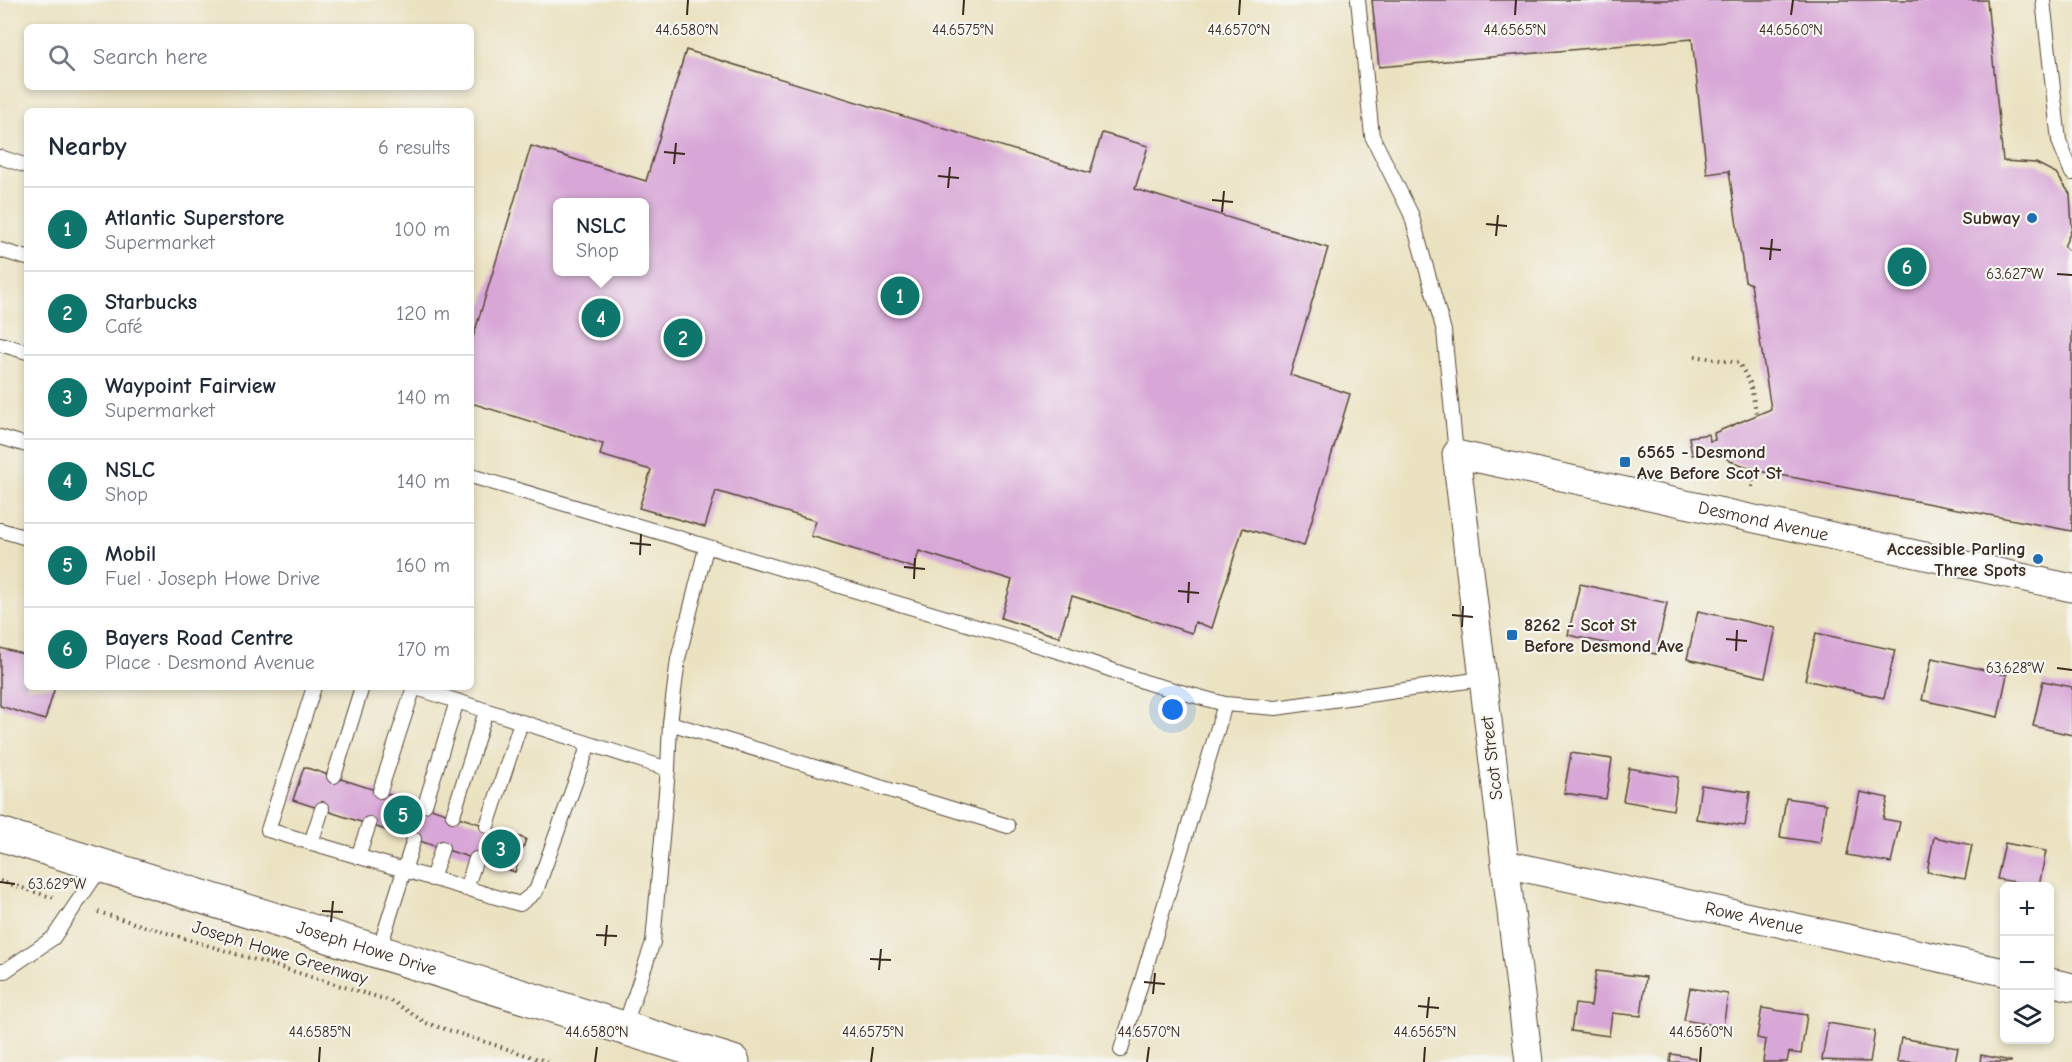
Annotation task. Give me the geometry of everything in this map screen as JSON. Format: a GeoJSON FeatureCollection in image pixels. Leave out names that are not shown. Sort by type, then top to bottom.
{"type":"FeatureCollection","features":[{"type":"Feature","properties":{"kind":"main road","name":"Joseph Howe Drive"},"geometry":{"type":"LineString","coordinates":[[0,834],[734,1062]]}},
{"type":"Feature","properties":{"kind":"street","name":"Desmond Avenue"},"geometry":{"type":"LineString","coordinates":[[1456,454],[2072,588]]}},
{"type":"Feature","properties":{"kind":"street","name":"Scot Street"},"geometry":{"type":"LineString","coordinates":[[1456,454],[1529,1062]]}},
{"type":"Feature","properties":{"kind":"street","name":"Rowe Avenue"},"geometry":{"type":"LineString","coordinates":[[1505,864],[2000,971]]}},
{"type":"Feature","properties":{"kind":"street"},"geometry":{"type":"LineString","coordinates":[[2054,983],[2072,987]]}},
{"type":"Feature","properties":{"kind":"lane"},"geometry":{"type":"LineString","coordinates":[[1358,0],[1372,136],[1411,214],[1444,331],[1456,454]]}},
{"type":"Feature","properties":{"kind":"lane"},"geometry":{"type":"LineString","coordinates":[[2043,0],[2059,141],[2072,172]]}},
{"type":"Feature","properties":{"kind":"lane"},"geometry":{"type":"LineString","coordinates":[[0,157],[24,165]]}},
{"type":"Feature","properties":{"kind":"lane"},"geometry":{"type":"LineString","coordinates":[[0,250],[24,257]]}},
{"type":"Feature","properties":{"kind":"lane"},"geometry":{"type":"LineString","coordinates":[[0,344],[24,351]]}},
{"type":"Feature","properties":{"kind":"lane"},"geometry":{"type":"LineString","coordinates":[[0,437],[24,444]]}},
{"type":"Feature","properties":{"kind":"lane"},"geometry":{"type":"LineString","coordinates":[[474,477],[1064,653],[1148,683],[1225,704],[1276,708],[1482,679]]}},
{"type":"Feature","properties":{"kind":"lane"},"geometry":{"type":"LineString","coordinates":[[0,530],[24,537]]}},
{"type":"Feature","properties":{"kind":"lane"},"geometry":{"type":"LineString","coordinates":[[624,1028],[653,942],[670,723],[678,659],[706,548]]}},
{"type":"Feature","properties":{"kind":"lane"},"geometry":{"type":"LineString","coordinates":[[313,690],[268,830],[404,872],[520,904],[536,891],[589,744]]}},
{"type":"Feature","properties":{"kind":"lane"},"geometry":{"type":"LineString","coordinates":[[334,776],[361,690]]}},
{"type":"Feature","properties":{"kind":"lane"},"geometry":{"type":"LineString","coordinates":[[380,791],[412,690]]}},
{"type":"Feature","properties":{"kind":"lane"},"geometry":{"type":"LineString","coordinates":[[422,690],[668,769]]}},
{"type":"Feature","properties":{"kind":"lane"},"geometry":{"type":"LineString","coordinates":[[425,804],[457,701]]}},
{"type":"Feature","properties":{"kind":"lane"},"geometry":{"type":"LineString","coordinates":[[1121,1050],[1225,704]]}},
{"type":"Feature","properties":{"kind":"lane"},"geometry":{"type":"LineString","coordinates":[[453,815],[486,711]]}},
{"type":"Feature","properties":{"kind":"lane"},"geometry":{"type":"LineString","coordinates":[[487,826],[521,722]]}},
{"type":"Feature","properties":{"kind":"lane"},"geometry":{"type":"LineString","coordinates":[[670,723],[1008,826]]}},
{"type":"Feature","properties":{"kind":"lane"},"geometry":{"type":"LineString","coordinates":[[311,843],[322,809]]}},
{"type":"Feature","properties":{"kind":"lane"},"geometry":{"type":"LineString","coordinates":[[358,857],[369,824]]}},
{"type":"Feature","properties":{"kind":"lane"},"geometry":{"type":"LineString","coordinates":[[379,950],[414,839]]}},
{"type":"Feature","properties":{"kind":"lane"},"geometry":{"type":"LineString","coordinates":[[432,879],[442,848]]}},
{"type":"Feature","properties":{"kind":"lane"},"geometry":{"type":"LineString","coordinates":[[466,889],[476,859]]}},
{"type":"Feature","properties":{"kind":"lane"},"geometry":{"type":"LineString","coordinates":[[0,971],[4,972],[53,938],[102,866]]}},
{"type":"Feature","properties":{"kind":"path"},"geometry":{"type":"LineString","coordinates":[[1695,356],[1739,363],[1750,383],[1757,415]]}},
{"type":"Feature","properties":{"kind":"path","name":"Joseph Howe Greenway"},"geometry":{"type":"LineString","coordinates":[[0,881],[394,1002],[426,1023],[548,1062]]}},
{"type":"Feature","properties":{"kind":"building"},"geometry":{"type":"Polygon","coordinates":[[[1372,0],[1987,0],[2003,161],[2036,163],[2056,173],[2070,194],[2072,228],[2064,247],[2072,253],[2072,531],[1764,472],[1730,461],[1716,451],[1692,455],[1689,437],[1709,434],[1710,441],[1715,440],[1714,433],[1771,409],[1751,284],[1745,281],[1729,171],[1707,174],[1692,39],[1379,67],[1372,0]]]}},
{"type":"Feature","properties":{"kind":"building"},"geometry":{"type":"Polygon","coordinates":[[[686,50],[1090,173],[1102,133],[1148,146],[1135,189],[1328,248],[1290,375],[1350,394],[1304,546],[1243,528],[1212,628],[1195,622],[1192,633],[1072,596],[1059,637],[1001,618],[1012,580],[919,551],[914,568],[811,536],[816,521],[716,491],[705,527],[639,508],[651,470],[600,455],[603,444],[474,404],[474,334],[531,146],[646,181],[686,50]]]}},
{"type":"Feature","properties":{"kind":"building"},"geometry":{"type":"Polygon","coordinates":[[[1580,584],[1667,603],[1656,654],[1568,635],[1580,584]]]}},
{"type":"Feature","properties":{"kind":"building"},"geometry":{"type":"Polygon","coordinates":[[[1698,611],[1776,628],[1765,677],[1687,659],[1698,611]]]}},
{"type":"Feature","properties":{"kind":"building"},"geometry":{"type":"Polygon","coordinates":[[[1816,633],[1895,650],[1884,698],[1805,680],[1816,633]]]}},
{"type":"Feature","properties":{"kind":"building"},"geometry":{"type":"Polygon","coordinates":[[[0,648],[24,654],[24,690],[54,690],[45,720],[0,706],[0,648]]]}},
{"type":"Feature","properties":{"kind":"building"},"geometry":{"type":"Polygon","coordinates":[[[1932,658],[2007,675],[1998,717],[1922,700],[1932,658]]]}},
{"type":"Feature","properties":{"kind":"building"},"geometry":{"type":"Polygon","coordinates":[[[2043,681],[2072,687],[2072,735],[2033,726],[2043,681]]]}},
{"type":"Feature","properties":{"kind":"building"},"geometry":{"type":"Polygon","coordinates":[[[1571,753],[1612,759],[1606,799],[1564,793],[1571,753]]]}},
{"type":"Feature","properties":{"kind":"building"},"geometry":{"type":"Polygon","coordinates":[[[304,767],[526,839],[515,872],[293,800],[304,767]]]}},
{"type":"Feature","properties":{"kind":"building"},"geometry":{"type":"Polygon","coordinates":[[[1629,768],[1678,777],[1673,810],[1623,801],[1629,768]]]}},
{"type":"Feature","properties":{"kind":"building"},"geometry":{"type":"Polygon","coordinates":[[[1701,785],[1750,792],[1745,826],[1696,819],[1701,785]]]}},
{"type":"Feature","properties":{"kind":"building"},"geometry":{"type":"Polygon","coordinates":[[[1860,792],[1888,798],[1883,819],[1900,822],[1891,863],[1847,855],[1860,792]]]}},
{"type":"Feature","properties":{"kind":"building"},"geometry":{"type":"Polygon","coordinates":[[[1786,798],[1826,804],[1820,843],[1780,837],[1786,798]]]}},
{"type":"Feature","properties":{"kind":"building"},"geometry":{"type":"Polygon","coordinates":[[[1934,837],[1972,845],[1965,879],[1927,872],[1934,837]]]}},
{"type":"Feature","properties":{"kind":"building"},"geometry":{"type":"Polygon","coordinates":[[[2005,843],[2046,851],[2040,882],[1997,879],[2005,843]]]}},
{"type":"Feature","properties":{"kind":"building"},"geometry":{"type":"Polygon","coordinates":[[[1596,971],[1646,977],[1641,1016],[1612,1013],[1609,1036],[1571,1031],[1575,1004],[1591,1006],[1596,971]]]}},
{"type":"Feature","properties":{"kind":"building"},"geometry":{"type":"Polygon","coordinates":[[[1690,988],[1728,994],[1723,1027],[1684,1020],[1690,988]]]}},
{"type":"Feature","properties":{"kind":"building"},"geometry":{"type":"Polygon","coordinates":[[[1762,1008],[1807,1015],[1801,1054],[1789,1052],[1787,1062],[1763,1062],[1766,1040],[1757,1038],[1762,1008]]]}},
{"type":"Feature","properties":{"kind":"building"},"geometry":{"type":"Polygon","coordinates":[[[1828,1023],[1875,1031],[1870,1062],[1822,1060],[1828,1023]]]}},
{"type":"Feature","properties":{"kind":"building"},"geometry":{"type":"Polygon","coordinates":[[[1901,1038],[1958,1048],[1955,1062],[1897,1062],[1901,1038]]]}},
{"type":"Feature","properties":{"kind":"building"},"geometry":{"type":"Polygon","coordinates":[[[1671,1054],[1696,1058],[1695,1062],[1670,1062],[1671,1054]]]}},
{"type":"Feature","properties":{"kind":"building"},"geometry":{"type":"Polygon","coordinates":[[[1981,1055],[2011,1061],[2011,1062],[1980,1062],[1981,1055]]]}},
{"type":"Feature","properties":{"kind":"place","name":"Subway"},"geometry":{"type":"Point","coordinates":[2032,218]}},
{"type":"Feature","properties":{"kind":"place","name":"Bayers Road Centre"},"geometry":{"type":"Point","coordinates":[1907,267]}},
{"type":"Feature","properties":{"kind":"place","name":"Atlantic Superstore"},"geometry":{"type":"Point","coordinates":[900,296]}},
{"type":"Feature","properties":{"kind":"place","name":"NSLC"},"geometry":{"type":"Point","coordinates":[601,318]}},
{"type":"Feature","properties":{"kind":"place","name":"Starbucks"},"geometry":{"type":"Point","coordinates":[683,338]}},
{"type":"Feature","properties":{"kind":"place","name":"6565 - Desmond Ave Before Scot St"},"geometry":{"type":"Point","coordinates":[1625,462]}},
{"type":"Feature","properties":{"kind":"place","name":"Accessible Parling Three Spots"},"geometry":{"type":"Point","coordinates":[2038,559]}},
{"type":"Feature","properties":{"kind":"place","name":"8262 - Scot St Before Desmond Ave"},"geometry":{"type":"Point","coordinates":[1512,635]}},
{"type":"Feature","properties":{"kind":"place","name":"Mobil"},"geometry":{"type":"Point","coordinates":[403,815]}},
{"type":"Feature","properties":{"kind":"place","name":"Waypoint Fairview"},"geometry":{"type":"Point","coordinates":[501,849]}}]}
